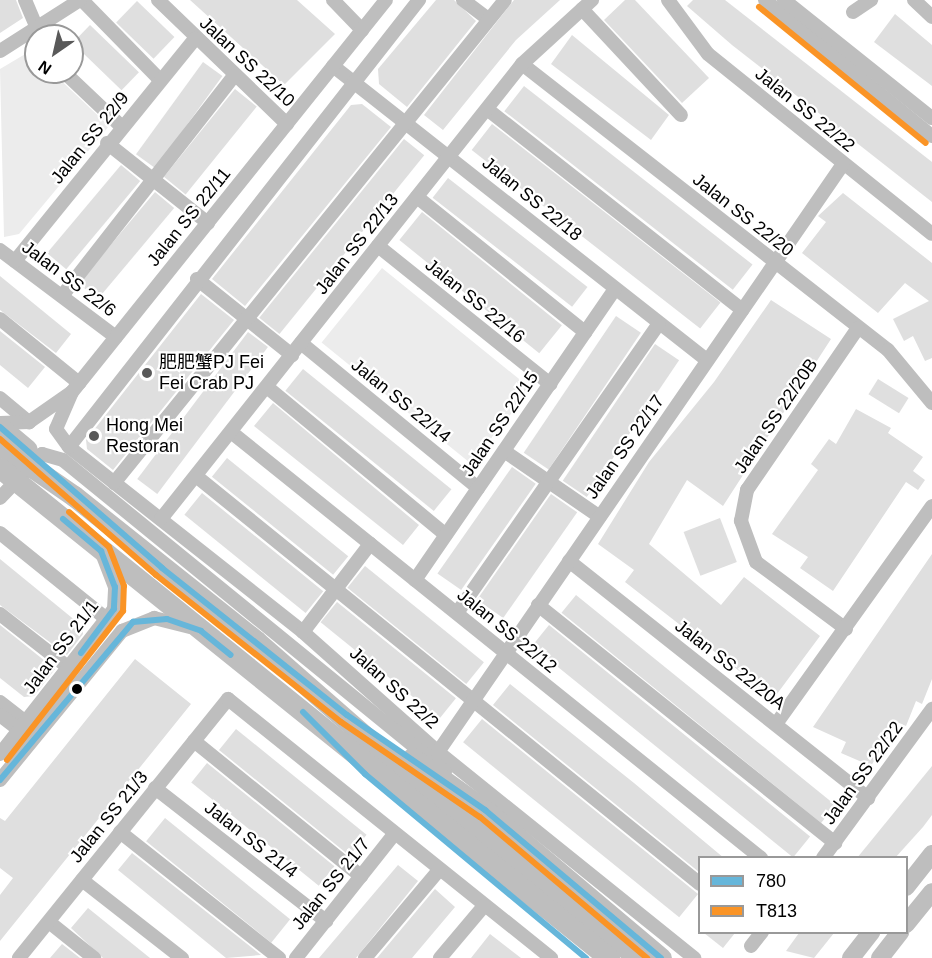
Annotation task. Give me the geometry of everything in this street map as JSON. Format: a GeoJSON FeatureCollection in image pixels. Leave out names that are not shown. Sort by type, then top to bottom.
{"type":"FeatureCollection","features":[{"type":"Feature","properties":{"kind":"highway"},"geometry":{"type":"LineString","coordinates":[[0,425],[74,496]]}},
{"type":"Feature","properties":{"kind":"highway"},"geometry":{"type":"LineString","coordinates":[[0,445],[74,496],[346,714],[485,810],[661,958]]}},
{"type":"Feature","properties":{"kind":"highway"},"geometry":{"type":"LineString","coordinates":[[0,468],[330,735],[365,774],[586,958]]}},
{"type":"Feature","properties":{"kind":"highway"},"geometry":{"type":"LineString","coordinates":[[346,714],[378,758],[609,958]]}},
{"type":"Feature","properties":{"kind":"highway"},"geometry":{"type":"LineString","coordinates":[[330,735],[378,758],[638,958]]}},
{"type":"Feature","properties":{"kind":"main road"},"geometry":{"type":"LineString","coordinates":[[908,884],[932,854]]}},
{"type":"Feature","properties":{"kind":"main road"},"geometry":{"type":"LineString","coordinates":[[908,922],[932,892]]}},
{"type":"Feature","properties":{"kind":"main road"},"geometry":{"type":"LineString","coordinates":[[851,958],[870,934]]}},
{"type":"Feature","properties":{"kind":"main road"},"geometry":{"type":"LineString","coordinates":[[880,958],[899,934]]}},
{"type":"Feature","properties":{"kind":"street"},"geometry":{"type":"LineString","coordinates":[[25,0],[30,24]]}},
{"type":"Feature","properties":{"kind":"street"},"geometry":{"type":"LineString","coordinates":[[49,24],[81,0],[160,80]]}},
{"type":"Feature","properties":{"kind":"street","name":"Jalan SS 22/10"},"geometry":{"type":"LineString","coordinates":[[158,0],[195,39],[287,124]]}},
{"type":"Feature","properties":{"kind":"street"},"geometry":{"type":"LineString","coordinates":[[333,0],[362,30]]}},
{"type":"Feature","properties":{"kind":"street","name":"Jalan SS 22/11"},"geometry":{"type":"LineString","coordinates":[[29,422],[76,388],[386,0]]}},
{"type":"Feature","properties":{"kind":"street"},"geometry":{"type":"LineString","coordinates":[[0,319],[76,388],[56,429],[69,447],[197,279],[420,0]]}},
{"type":"Feature","properties":{"kind":"street"},"geometry":{"type":"LineString","coordinates":[[463,0],[487,18]]}},
{"type":"Feature","properties":{"kind":"street"},"geometry":{"type":"LineString","coordinates":[[114,483],[487,18],[505,0]]}},
{"type":"Feature","properties":{"kind":"street","name":"Jalan SS 22/22"},"geometry":{"type":"LineString","coordinates":[[668,0],[708,54],[932,234]]}},
{"type":"Feature","properties":{"kind":"street"},"geometry":{"type":"LineString","coordinates":[[765,0],[932,136]]}},
{"type":"Feature","properties":{"kind":"street"},"geometry":{"type":"LineString","coordinates":[[784,0],[932,118]]}},
{"type":"Feature","properties":{"kind":"street"},"geometry":{"type":"LineString","coordinates":[[853,12],[871,0]]}},
{"type":"Feature","properties":{"kind":"street"},"geometry":{"type":"LineString","coordinates":[[914,0],[932,16]]}},
{"type":"Feature","properties":{"kind":"street"},"geometry":{"type":"LineString","coordinates":[[587,4],[681,115]]}},
{"type":"Feature","properties":{"kind":"street","name":"Jalan SS 22/13"},"geometry":{"type":"LineString","coordinates":[[161,519],[522,64],[587,4]]}},
{"type":"Feature","properties":{"kind":"street","name":"Jalan SS 22/9"},"geometry":{"type":"LineString","coordinates":[[15,261],[107,143],[195,39]]}},
{"type":"Feature","properties":{"kind":"street"},"geometry":{"type":"LineString","coordinates":[[0,51],[24,40]]}},
{"type":"Feature","properties":{"kind":"street","name":"Jalan SS 22/20"},"geometry":{"type":"LineString","coordinates":[[522,64],[906,367],[932,403]]}},
{"type":"Feature","properties":{"kind":"street","name":"Jalan SS 22/18"},"geometry":{"type":"LineString","coordinates":[[333,66],[707,360]]}},
{"type":"Feature","properties":{"kind":"street"},"geometry":{"type":"LineString","coordinates":[[62,296],[234,76]]}},
{"type":"Feature","properties":{"kind":"street"},"geometry":{"type":"LineString","coordinates":[[77,84],[121,126]]}},
{"type":"Feature","properties":{"kind":"street"},"geometry":{"type":"LineString","coordinates":[[487,109],[742,310]]}},
{"type":"Feature","properties":{"kind":"street"},"geometry":{"type":"LineString","coordinates":[[107,143],[208,223]]}},
{"type":"Feature","properties":{"kind":"street","name":"Jalan SS 22/17"},"geometry":{"type":"LineString","coordinates":[[438,752],[843,164]]}},
{"type":"Feature","properties":{"kind":"street"},"geometry":{"type":"LineString","coordinates":[[417,197],[585,332]]}},
{"type":"Feature","properties":{"kind":"street","name":"Jalan SS 22/16"},"geometry":{"type":"LineString","coordinates":[[378,246],[550,384]]}},
{"type":"Feature","properties":{"kind":"street","name":"Jalan SS 22/6"},"geometry":{"type":"LineString","coordinates":[[0,250],[116,337]]}},
{"type":"Feature","properties":{"kind":"street"},"geometry":{"type":"LineString","coordinates":[[197,279],[292,354]]}},
{"type":"Feature","properties":{"kind":"street","name":"Jalan SS 22/15"},"geometry":{"type":"LineString","coordinates":[[415,580],[615,289]]}},
{"type":"Feature","properties":{"kind":"street"},"geometry":{"type":"LineString","coordinates":[[457,613],[659,323]]}},
{"type":"Feature","properties":{"kind":"street","name":"Jalan SS 22/20B"},"geometry":{"type":"LineString","coordinates":[[846,629],[756,562],[741,521],[747,490],[858,328]]}},
{"type":"Feature","properties":{"kind":"street","name":"Jalan SS 22/14"},"geometry":{"type":"LineString","coordinates":[[302,343],[478,488]]}},
{"type":"Feature","properties":{"kind":"street"},"geometry":{"type":"LineString","coordinates":[[267,387],[446,535]]}},
{"type":"Feature","properties":{"kind":"street"},"geometry":{"type":"LineString","coordinates":[[0,398],[29,422]]}},
{"type":"Feature","properties":{"kind":"street"},"geometry":{"type":"LineString","coordinates":[[0,425],[29,422]]}},
{"type":"Feature","properties":{"kind":"street","name":"Jalan SS 22/12"},"geometry":{"type":"LineString","coordinates":[[231,432],[759,856]]}},
{"type":"Feature","properties":{"kind":"street","name":"Jalan SS 22/2"},"geometry":{"type":"LineString","coordinates":[[69,447],[303,632],[438,752],[694,958]]}},
{"type":"Feature","properties":{"kind":"street"},"geometry":{"type":"LineString","coordinates":[[504,451],[600,517]]}},
{"type":"Feature","properties":{"kind":"street"},"geometry":{"type":"LineString","coordinates":[[0,498],[33,460],[51,454],[437,763],[485,810]]}},
{"type":"Feature","properties":{"kind":"street"},"geometry":{"type":"LineString","coordinates":[[196,476],[698,883]]}},
{"type":"Feature","properties":{"kind":"street"},"geometry":{"type":"LineString","coordinates":[[776,724],[932,506]]}},
{"type":"Feature","properties":{"kind":"street"},"geometry":{"type":"LineString","coordinates":[[0,533],[108,620]]}},
{"type":"Feature","properties":{"kind":"street"},"geometry":{"type":"LineString","coordinates":[[303,632],[370,544]]}},
{"type":"Feature","properties":{"kind":"street","name":"Jalan SS 21/1"},"geometry":{"type":"LineString","coordinates":[[0,754],[108,620],[115,586],[101,550]]}},
{"type":"Feature","properties":{"kind":"street","name":"Jalan SS 22/20A"},"geometry":{"type":"LineString","coordinates":[[569,561],[868,798]]}},
{"type":"Feature","properties":{"kind":"street"},"geometry":{"type":"LineString","coordinates":[[538,606],[835,843]]}},
{"type":"Feature","properties":{"kind":"street"},"geometry":{"type":"LineString","coordinates":[[0,614],[69,668]]}},
{"type":"Feature","properties":{"kind":"street","name":"Jalan SS 21/1"},"geometry":{"type":"LineString","coordinates":[[0,780],[122,631],[154,618],[201,631]]}},
{"type":"Feature","properties":{"kind":"street","name":"Jalan SS 21/3"},"geometry":{"type":"LineString","coordinates":[[19,958],[228,699],[395,833]]}},
{"type":"Feature","properties":{"kind":"street"},"geometry":{"type":"LineString","coordinates":[[0,702],[22,726]]}},
{"type":"Feature","properties":{"kind":"street","name":"Jalan SS 22/22"},"geometry":{"type":"LineString","coordinates":[[825,856],[932,709]]}},
{"type":"Feature","properties":{"kind":"street"},"geometry":{"type":"LineString","coordinates":[[1,719],[22,726]]}},
{"type":"Feature","properties":{"kind":"street"},"geometry":{"type":"LineString","coordinates":[[194,741],[361,876]]}},
{"type":"Feature","properties":{"kind":"street","name":"Jalan SS 21/4"},"geometry":{"type":"LineString","coordinates":[[155,788],[326,921]]}},
{"type":"Feature","properties":{"kind":"street"},"geometry":{"type":"LineString","coordinates":[[120,832],[279,958]]}},
{"type":"Feature","properties":{"kind":"street"},"geometry":{"type":"LineString","coordinates":[[395,833],[551,958]]}},
{"type":"Feature","properties":{"kind":"street","name":"Jalan SS 21/7"},"geometry":{"type":"LineString","coordinates":[[296,958],[395,833]]}},
{"type":"Feature","properties":{"kind":"street"},"geometry":{"type":"LineString","coordinates":[[365,958],[440,869]]}},
{"type":"Feature","properties":{"kind":"street"},"geometry":{"type":"LineString","coordinates":[[82,880],[182,958]]}},
{"type":"Feature","properties":{"kind":"street"},"geometry":{"type":"LineString","coordinates":[[449,955],[484,906]]}},
{"type":"Feature","properties":{"kind":"street"},"geometry":{"type":"LineString","coordinates":[[49,922],[94,958]]}},
{"type":"Feature","properties":{"kind":"street"},"geometry":{"type":"LineString","coordinates":[[751,946],[760,934]]}},
{"type":"Feature","properties":{"kind":"shaded area"},"geometry":{"type":"Polygon","coordinates":[[[24,55],[24,84],[65,84],[109,126],[19,234],[4,237],[0,69],[24,55]]]}},
{"type":"Feature","properties":{"kind":"shaded area"},"geometry":{"type":"Polygon","coordinates":[[[382,268],[531,389],[471,463],[322,343],[382,268]]]}},
{"type":"Feature","properties":{"kind":"building"},"geometry":{"type":"Polygon","coordinates":[[[0,0],[16,0],[23,18],[0,33],[0,0]]]}},
{"type":"Feature","properties":{"kind":"building"},"geometry":{"type":"Polygon","coordinates":[[[190,0],[297,0],[335,34],[284,85],[190,0]]]}},
{"type":"Feature","properties":{"kind":"building"},"geometry":{"type":"Polygon","coordinates":[[[436,0],[454,0],[476,21],[407,107],[379,84],[378,69],[436,0]]]}},
{"type":"Feature","properties":{"kind":"building"},"geometry":{"type":"Polygon","coordinates":[[[514,0],[560,0],[516,40],[443,130],[424,115],[514,0]]]}},
{"type":"Feature","properties":{"kind":"building"},"geometry":{"type":"Polygon","coordinates":[[[625,0],[635,0],[709,78],[682,103],[604,20],[625,0]]]}},
{"type":"Feature","properties":{"kind":"building"},"geometry":{"type":"Polygon","coordinates":[[[693,0],[725,0],[932,162],[932,202],[732,45],[687,6],[693,0]]]}},
{"type":"Feature","properties":{"kind":"building"},"geometry":{"type":"Polygon","coordinates":[[[137,1],[174,37],[154,59],[116,23],[137,1]]]}},
{"type":"Feature","properties":{"kind":"building"},"geometry":{"type":"Polygon","coordinates":[[[895,14],[932,45],[932,86],[874,42],[895,14]]]}},
{"type":"Feature","properties":{"kind":"building"},"geometry":{"type":"Polygon","coordinates":[[[90,25],[139,72],[122,90],[84,54],[84,31],[90,25]]]}},
{"type":"Feature","properties":{"kind":"building"},"geometry":{"type":"Polygon","coordinates":[[[572,35],[669,115],[651,140],[551,64],[572,35]]]}},
{"type":"Feature","properties":{"kind":"building"},"geometry":{"type":"Polygon","coordinates":[[[203,62],[222,76],[155,168],[136,154],[203,62]]]}},
{"type":"Feature","properties":{"kind":"building"},"geometry":{"type":"Polygon","coordinates":[[[524,86],[753,265],[733,290],[504,111],[524,86]]]}},
{"type":"Feature","properties":{"kind":"building"},"geometry":{"type":"Polygon","coordinates":[[[235,89],[257,107],[186,194],[164,177],[235,89]]]}},
{"type":"Feature","properties":{"kind":"building"},"geometry":{"type":"Polygon","coordinates":[[[362,104],[391,127],[245,306],[212,279],[351,105],[362,104]]]}},
{"type":"Feature","properties":{"kind":"building"},"geometry":{"type":"Polygon","coordinates":[[[492,124],[721,303],[700,329],[472,150],[492,124]]]}},
{"type":"Feature","properties":{"kind":"building"},"geometry":{"type":"Polygon","coordinates":[[[404,139],[424,155],[279,334],[259,318],[404,139]]]}},
{"type":"Feature","properties":{"kind":"building"},"geometry":{"type":"Polygon","coordinates":[[[121,165],[140,181],[66,269],[47,253],[121,165]]]}},
{"type":"Feature","properties":{"kind":"building"},"geometry":{"type":"Polygon","coordinates":[[[448,178],[587,287],[572,307],[433,198],[448,178]]]}},
{"type":"Feature","properties":{"kind":"building"},"geometry":{"type":"Polygon","coordinates":[[[155,192],[174,208],[98,299],[79,283],[155,192]]]}},
{"type":"Feature","properties":{"kind":"building"},"geometry":{"type":"Polygon","coordinates":[[[843,193],[932,263],[932,358],[925,361],[913,336],[904,341],[893,319],[929,301],[905,283],[878,313],[802,253],[826,222],[818,216],[843,193]]]}},
{"type":"Feature","properties":{"kind":"building"},"geometry":{"type":"Polygon","coordinates":[[[422,212],[562,325],[539,353],[399,240],[422,212]]]}},
{"type":"Feature","properties":{"kind":"building"},"geometry":{"type":"Polygon","coordinates":[[[0,276],[71,334],[56,353],[0,310],[0,276]]]}},
{"type":"Feature","properties":{"kind":"building"},"geometry":{"type":"Polygon","coordinates":[[[201,294],[234,320],[113,470],[87,449],[86,440],[201,294]]]}},
{"type":"Feature","properties":{"kind":"building"},"geometry":{"type":"Polygon","coordinates":[[[771,300],[831,339],[723,506],[687,480],[649,544],[721,605],[744,577],[820,636],[774,698],[625,582],[634,570],[598,544],[649,462],[714,382],[771,300]]]}},
{"type":"Feature","properties":{"kind":"building"},"geometry":{"type":"Polygon","coordinates":[[[616,316],[641,333],[549,470],[524,453],[616,316]]]}},
{"type":"Feature","properties":{"kind":"building"},"geometry":{"type":"Polygon","coordinates":[[[0,331],[45,367],[28,388],[0,365],[0,331]]]}},
{"type":"Feature","properties":{"kind":"building"},"geometry":{"type":"Polygon","coordinates":[[[248,332],[268,347],[157,494],[137,479],[248,332]]]}},
{"type":"Feature","properties":{"kind":"building"},"geometry":{"type":"Polygon","coordinates":[[[655,344],[679,360],[587,497],[563,481],[655,344]]]}},
{"type":"Feature","properties":{"kind":"building"},"geometry":{"type":"Polygon","coordinates":[[[303,369],[451,489],[434,511],[285,391],[303,369]]]}},
{"type":"Feature","properties":{"kind":"building"},"geometry":{"type":"Polygon","coordinates":[[[878,379],[909,398],[899,413],[868,394],[878,379]]]}},
{"type":"Feature","properties":{"kind":"building"},"geometry":{"type":"Polygon","coordinates":[[[273,403],[419,525],[403,545],[254,426],[273,403]]]}},
{"type":"Feature","properties":{"kind":"building"},"geometry":{"type":"Polygon","coordinates":[[[856,409],[891,428],[888,433],[923,457],[913,471],[925,480],[918,490],[906,482],[833,591],[800,568],[808,557],[772,534],[818,470],[811,464],[829,439],[836,444],[856,409]]]}},
{"type":"Feature","properties":{"kind":"building"},"geometry":{"type":"Polygon","coordinates":[[[227,458],[348,556],[333,575],[212,477],[227,458]]]}},
{"type":"Feature","properties":{"kind":"building"},"geometry":{"type":"Polygon","coordinates":[[[512,467],[536,484],[461,590],[437,573],[512,467]]]}},
{"type":"Feature","properties":{"kind":"building"},"geometry":{"type":"Polygon","coordinates":[[[202,493],[323,591],[306,613],[184,515],[202,493]]]}},
{"type":"Feature","properties":{"kind":"building"},"geometry":{"type":"Polygon","coordinates":[[[551,494],[577,512],[503,618],[477,600],[551,494]]]}},
{"type":"Feature","properties":{"kind":"building"},"geometry":{"type":"Polygon","coordinates":[[[720,518],[737,562],[700,576],[684,532],[720,518]]]}},
{"type":"Feature","properties":{"kind":"building"},"geometry":{"type":"Polygon","coordinates":[[[932,554],[932,679],[922,704],[916,701],[906,726],[897,722],[871,766],[841,753],[846,742],[813,727],[932,554]]]}},
{"type":"Feature","properties":{"kind":"building"},"geometry":{"type":"Polygon","coordinates":[[[0,559],[82,626],[83,634],[67,655],[0,605],[0,559]]]}},
{"type":"Feature","properties":{"kind":"building"},"geometry":{"type":"Polygon","coordinates":[[[365,566],[484,662],[466,684],[347,588],[365,566]]]}},
{"type":"Feature","properties":{"kind":"building"},"geometry":{"type":"Polygon","coordinates":[[[576,595],[836,805],[821,823],[562,613],[576,595]]]}},
{"type":"Feature","properties":{"kind":"building"},"geometry":{"type":"Polygon","coordinates":[[[337,602],[456,698],[440,718],[321,622],[337,602]]]}},
{"type":"Feature","properties":{"kind":"building"},"geometry":{"type":"Polygon","coordinates":[[[0,625],[55,669],[34,696],[24,697],[0,678],[0,625]]]}},
{"type":"Feature","properties":{"kind":"building"},"geometry":{"type":"Polygon","coordinates":[[[549,625],[810,836],[794,856],[791,856],[532,646],[549,625]]]}},
{"type":"Feature","properties":{"kind":"building"},"geometry":{"type":"Polygon","coordinates":[[[135,659],[191,704],[0,941],[0,895],[13,878],[0,868],[0,818],[5,821],[135,659]]]}},
{"type":"Feature","properties":{"kind":"building"},"geometry":{"type":"Polygon","coordinates":[[[510,684],[722,856],[698,856],[698,871],[493,705],[510,684]]]}},
{"type":"Feature","properties":{"kind":"building"},"geometry":{"type":"Polygon","coordinates":[[[482,719],[698,894],[679,917],[463,742],[482,719]]]}},
{"type":"Feature","properties":{"kind":"building"},"geometry":{"type":"Polygon","coordinates":[[[236,729],[367,835],[350,856],[219,750],[236,729]]]}},
{"type":"Feature","properties":{"kind":"building"},"geometry":{"type":"Polygon","coordinates":[[[207,763],[334,866],[319,886],[191,782],[207,763]]]}},
{"type":"Feature","properties":{"kind":"building"},"geometry":{"type":"Polygon","coordinates":[[[932,766],[932,815],[923,827],[897,856],[859,856],[932,766]]]}},
{"type":"Feature","properties":{"kind":"building"},"geometry":{"type":"Polygon","coordinates":[[[165,818],[290,919],[271,943],[146,841],[165,818]]]}},
{"type":"Feature","properties":{"kind":"building"},"geometry":{"type":"Polygon","coordinates":[[[132,853],[261,955],[226,958],[118,870],[132,853]]]}},
{"type":"Feature","properties":{"kind":"building"},"geometry":{"type":"Polygon","coordinates":[[[398,865],[418,881],[356,958],[319,958],[398,865]]]}},
{"type":"Feature","properties":{"kind":"building"},"geometry":{"type":"Polygon","coordinates":[[[435,889],[455,907],[412,958],[377,958],[435,889]]]}},
{"type":"Feature","properties":{"kind":"building"},"geometry":{"type":"Polygon","coordinates":[[[88,908],[150,958],[103,958],[71,928],[88,908]]]}},
{"type":"Feature","properties":{"kind":"building"},"geometry":{"type":"Polygon","coordinates":[[[490,934],[521,958],[471,958],[490,934]]]}},
{"type":"Feature","properties":{"kind":"building"},"geometry":{"type":"Polygon","coordinates":[[[705,934],[734,934],[723,948],[705,934]]]}},
{"type":"Feature","properties":{"kind":"building"},"geometry":{"type":"Polygon","coordinates":[[[798,934],[833,934],[814,958],[786,951],[798,934]]]}},
{"type":"Feature","properties":{"kind":"building"},"geometry":{"type":"Polygon","coordinates":[[[62,944],[80,958],[50,958],[62,944]]]}},
{"type":"Feature","properties":{"kind":"transit line","name":"T813"},"geometry":{"type":"LineString","coordinates":[[759,7],[926,143]]}},
{"type":"Feature","properties":{"kind":"transit line","name":"780"},"geometry":{"type":"LineString","coordinates":[[0,427],[162,568],[347,715],[485,810],[661,958]]}},
{"type":"Feature","properties":{"kind":"transit line","name":"T813"},"geometry":{"type":"LineString","coordinates":[[0,439],[156,575],[341,722],[480,817],[647,958]]}},
{"type":"Feature","properties":{"kind":"transit line","name":"T813"},"geometry":{"type":"LineString","coordinates":[[7,760],[123,611],[124,586],[109,547],[69,512]]}},
{"type":"Feature","properties":{"kind":"transit line","name":"780"},"geometry":{"type":"LineString","coordinates":[[63,519],[101,551],[115,587],[114,609],[81,653]]}},
{"type":"Feature","properties":{"kind":"transit line","name":"780"},"geometry":{"type":"LineString","coordinates":[[0,780],[133,622],[167,619],[201,631],[231,655]]}},
{"type":"Feature","properties":{"kind":"transit line","name":"780"},"geometry":{"type":"LineString","coordinates":[[303,712],[365,774],[586,958]]}},
{"type":"Feature","properties":{"kind":"place","name":"肥肥蟹PJ Fei Fei Crab PJ"},"geometry":{"type":"Point","coordinates":[147,373]}},
{"type":"Feature","properties":{"kind":"place","name":"Hong Mei Restoran"},"geometry":{"type":"Point","coordinates":[94,436]}}]}
